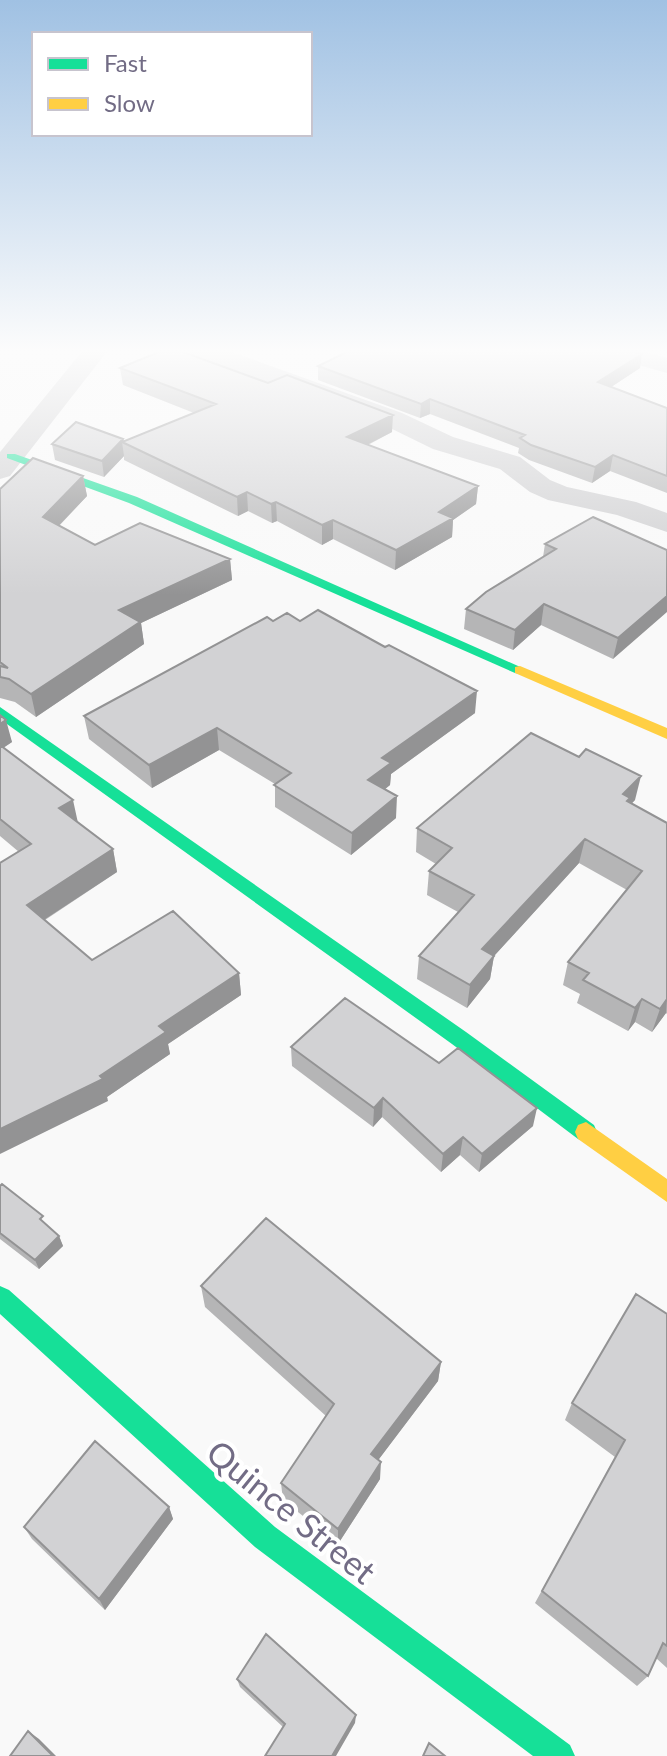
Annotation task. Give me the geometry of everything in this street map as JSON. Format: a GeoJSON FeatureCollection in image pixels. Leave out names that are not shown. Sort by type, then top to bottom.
{"type":"FeatureCollection","features":[{"type":"Feature","properties":{"kind":"street"},"geometry":{"type":"LineString","coordinates":[[32,431],[6,463],[133,500],[667,734]]}},
{"type":"Feature","properties":{"kind":"street"},"geometry":{"type":"LineString","coordinates":[[418,431],[443,443],[510,463],[540,486],[558,494],[625,508],[667,523]]}},
{"type":"Feature","properties":{"kind":"street"},"geometry":{"type":"LineString","coordinates":[[0,712],[434,1020],[667,1192]]}},
{"type":"Feature","properties":{"kind":"street","name":"Quince Street"},"geometry":{"type":"LineString","coordinates":[[0,1298],[265,1537],[559,1756]]}},
{"type":"Feature","properties":{"kind":"building"},"geometry":{"type":"Polygon","coordinates":[[[66,431],[101,431],[123,439],[102,461],[52,444],[66,431]]]}},
{"type":"Feature","properties":{"kind":"building"},"geometry":{"type":"Polygon","coordinates":[[[149,431],[360,431],[347,437],[478,486],[439,512],[453,518],[396,550],[333,520],[322,525],[276,502],[271,504],[247,492],[237,497],[122,442],[149,431]]]}},
{"type":"Feature","properties":{"kind":"building"},"geometry":{"type":"Polygon","coordinates":[[[514,431],[667,431],[667,476],[613,455],[595,467],[531,445],[520,438],[525,435],[514,431]]]}},
{"type":"Feature","properties":{"kind":"building"},"geometry":{"type":"Polygon","coordinates":[[[33,458],[83,476],[43,517],[95,545],[140,523],[230,559],[119,610],[140,622],[31,694],[9,679],[0,677],[0,666],[8,668],[0,662],[0,489],[33,458]]]}},
{"type":"Feature","properties":{"kind":"building"},"geometry":{"type":"Polygon","coordinates":[[[593,517],[667,550],[667,596],[618,638],[544,604],[515,630],[466,609],[486,592],[556,549],[545,544],[593,517]]]}},
{"type":"Feature","properties":{"kind":"building"},"geometry":{"type":"Polygon","coordinates":[[[318,610],[385,647],[389,645],[477,691],[382,758],[391,763],[368,780],[397,796],[352,833],[274,785],[291,773],[217,728],[149,765],[84,716],[267,617],[273,621],[287,613],[300,621],[318,610]]]}},
{"type":"Feature","properties":{"kind":"building"},"geometry":{"type":"Polygon","coordinates":[[[531,733],[579,757],[586,749],[641,776],[623,794],[630,798],[627,801],[667,823],[667,999],[660,1009],[642,999],[635,1008],[583,980],[589,973],[568,962],[642,871],[585,839],[482,949],[494,956],[470,985],[419,956],[474,895],[429,871],[452,848],[417,828],[531,733]]]}},
{"type":"Feature","properties":{"kind":"building"},"geometry":{"type":"Polygon","coordinates":[[[0,745],[73,800],[59,808],[113,849],[27,905],[92,960],[173,911],[239,973],[159,1026],[166,1032],[100,1076],[103,1079],[0,1129],[0,863],[31,844],[0,819],[0,745]]]}},
{"type":"Feature","properties":{"kind":"building"},"geometry":{"type":"Polygon","coordinates":[[[345,998],[439,1063],[458,1048],[537,1108],[482,1154],[463,1137],[443,1154],[383,1098],[374,1108],[291,1047],[345,998]]]}},
{"type":"Feature","properties":{"kind":"building"},"geometry":{"type":"Polygon","coordinates":[[[2,1184],[43,1216],[40,1219],[59,1236],[35,1260],[0,1233],[2,1184]]]}},
{"type":"Feature","properties":{"kind":"building"},"geometry":{"type":"Polygon","coordinates":[[[266,1218],[441,1362],[371,1454],[381,1462],[338,1529],[281,1483],[334,1404],[201,1286],[266,1218]]]}},
{"type":"Feature","properties":{"kind":"building"},"geometry":{"type":"Polygon","coordinates":[[[636,1294],[667,1314],[667,1646],[663,1643],[648,1676],[542,1591],[625,1440],[572,1403],[636,1294]]]}},
{"type":"Feature","properties":{"kind":"building"},"geometry":{"type":"Polygon","coordinates":[[[95,1441],[169,1507],[99,1599],[24,1527],[95,1441]]]}},
{"type":"Feature","properties":{"kind":"building"},"geometry":{"type":"Polygon","coordinates":[[[266,1634],[356,1715],[332,1756],[265,1756],[285,1724],[237,1679],[266,1634]]]}},
{"type":"Feature","properties":{"kind":"building"},"geometry":{"type":"Polygon","coordinates":[[[28,1731],[53,1756],[10,1756],[28,1731]]]}},
{"type":"Feature","properties":{"kind":"building"},"geometry":{"type":"Polygon","coordinates":[[[429,1743],[445,1756],[423,1756],[429,1743]]]}},
{"type":"Feature","properties":{"kind":"traffic: fast"},"geometry":{"type":"LineString","coordinates":[[11,456],[133,500],[520,670]]}},
{"type":"Feature","properties":{"kind":"traffic: fast"},"geometry":{"type":"LineString","coordinates":[[0,712],[459,1038],[586,1132]]}},
{"type":"Feature","properties":{"kind":"traffic: fast"},"geometry":{"type":"LineString","coordinates":[[0,1298],[265,1537],[559,1756]]}},
{"type":"Feature","properties":{"kind":"traffic: slow"},"geometry":{"type":"LineString","coordinates":[[520,670],[667,734]]}},
{"type":"Feature","properties":{"kind":"traffic: slow"},"geometry":{"type":"LineString","coordinates":[[586,1132],[667,1192]]}}]}
